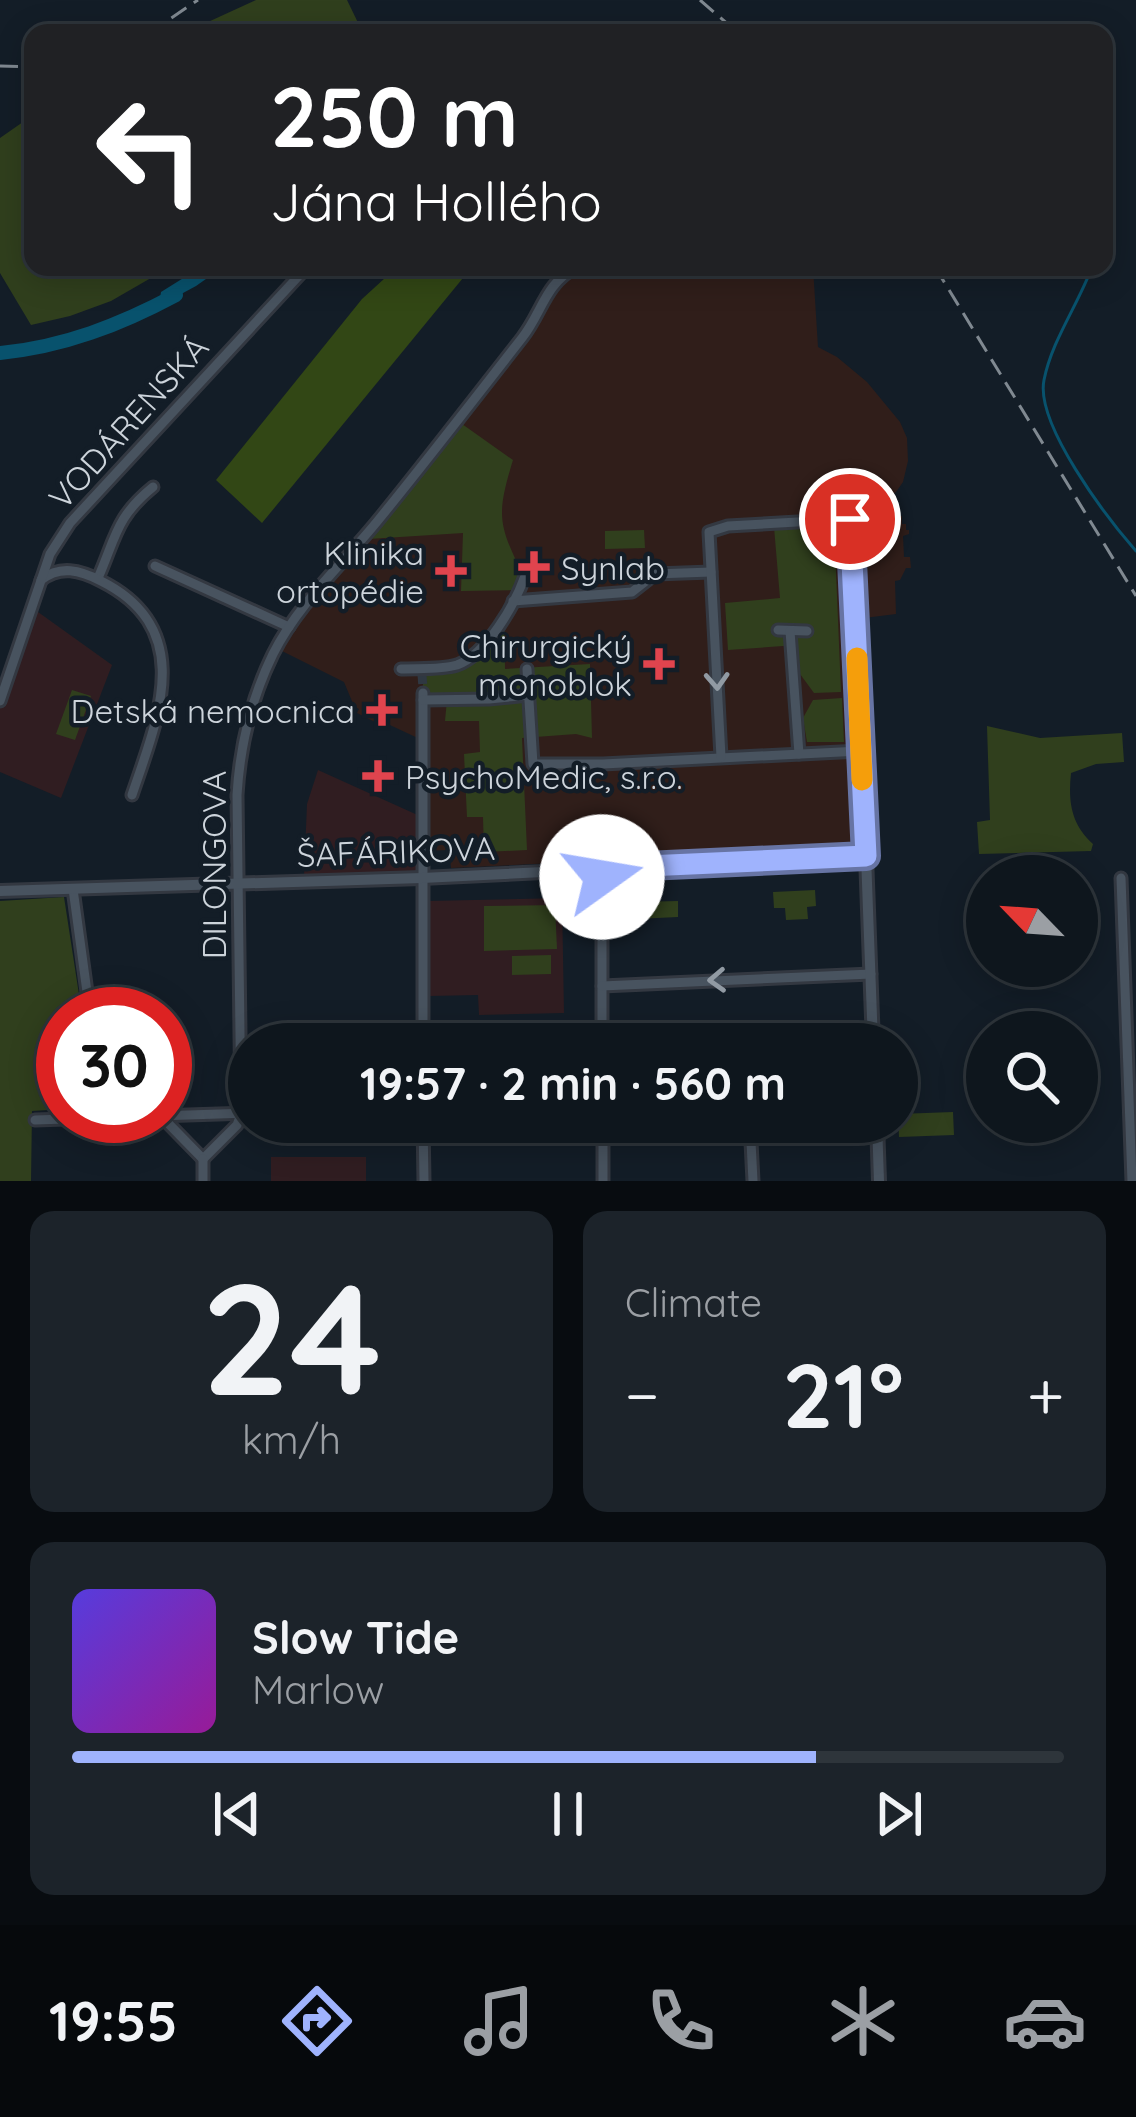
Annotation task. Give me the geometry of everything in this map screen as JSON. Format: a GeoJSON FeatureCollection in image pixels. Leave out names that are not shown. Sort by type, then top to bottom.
{"type":"FeatureCollection","features":[{"type":"Feature","properties":{"kind":"street","name":"VODÁRENSKÁ"},"geometry":{"type":"LineString","coordinates":[[0,701],[50,554],[70,523],[299,276]]}},
{"type":"Feature","properties":{"kind":"street","name":"DILONGOVA"},"geometry":{"type":"LineString","coordinates":[[242,1023],[236,812],[242,744],[257,692],[289,627],[310,598],[377,522],[528,330],[548,289],[562,276]]}},
{"type":"Feature","properties":{"kind":"street"},"geometry":{"type":"LineString","coordinates":[[98,578],[118,524],[153,487]]}},
{"type":"Feature","properties":{"kind":"street"},"geometry":{"type":"LineString","coordinates":[[721,757],[709,532],[728,526],[850,519],[873,1023]]}},
{"type":"Feature","properties":{"kind":"street"},"geometry":{"type":"LineString","coordinates":[[155,566],[289,627]]}},
{"type":"Feature","properties":{"kind":"street"},"geometry":{"type":"LineString","coordinates":[[41,580],[65,569],[98,578],[131,602],[157,638],[165,671],[151,739],[132,795]]}},
{"type":"Feature","properties":{"kind":"street"},"geometry":{"type":"LineString","coordinates":[[513,601],[632,592],[655,574],[711,572]]}},
{"type":"Feature","properties":{"kind":"street"},"geometry":{"type":"LineString","coordinates":[[400,670],[422,672],[469,659],[484,647],[525,576]]}},
{"type":"Feature","properties":{"kind":"street"},"geometry":{"type":"LineString","coordinates":[[778,630],[807,631]]}},
{"type":"Feature","properties":{"kind":"street"},"geometry":{"type":"LineString","coordinates":[[790,631],[799,754]]}},
{"type":"Feature","properties":{"kind":"street"},"geometry":{"type":"LineString","coordinates":[[527,669],[533,764],[860,751]]}},
{"type":"Feature","properties":{"kind":"street"},"geometry":{"type":"LineString","coordinates":[[423,1023],[423,696],[489,699],[529,694]]}},
{"type":"Feature","properties":{"kind":"street","name":"ŠAFÁRIKOVA"},"geometry":{"type":"LineString","coordinates":[[0,891],[422,878],[866,856]]}},
{"type":"Feature","properties":{"kind":"street"},"geometry":{"type":"LineString","coordinates":[[602,868],[602,1023]]}},
{"type":"Feature","properties":{"kind":"street"},"geometry":{"type":"LineString","coordinates":[[1121,878],[1132,1181]]}},
{"type":"Feature","properties":{"kind":"street"},"geometry":{"type":"LineString","coordinates":[[73,889],[86,987]]}},
{"type":"Feature","properties":{"kind":"street"},"geometry":{"type":"LineString","coordinates":[[602,986],[871,974]]}},
{"type":"Feature","properties":{"kind":"street"},"geometry":{"type":"LineString","coordinates":[[192,1115],[228,1114]]}},
{"type":"Feature","properties":{"kind":"street"},"geometry":{"type":"LineString","coordinates":[[203,1181],[203,1160],[228,1134]]}},
{"type":"Feature","properties":{"kind":"street"},"geometry":{"type":"LineString","coordinates":[[187,1143],[203,1160]]}},
{"type":"Feature","properties":{"kind":"street"},"geometry":{"type":"LineString","coordinates":[[423,1143],[424,1181]]}},
{"type":"Feature","properties":{"kind":"street"},"geometry":{"type":"LineString","coordinates":[[602,1143],[602,1181]]}},
{"type":"Feature","properties":{"kind":"street"},"geometry":{"type":"LineString","coordinates":[[751,1143],[753,1181]]}},
{"type":"Feature","properties":{"kind":"street"},"geometry":{"type":"LineString","coordinates":[[878,1143],[879,1181]]}},
{"type":"Feature","properties":{"kind":"shaded area"},"geometry":{"type":"Polygon","coordinates":[[[565,276],[814,276],[818,347],[867,382],[900,422],[907,438],[903,482],[880,504],[892,516],[902,516],[909,530],[903,536],[904,557],[910,557],[911,568],[895,581],[896,614],[856,619],[866,856],[852,849],[785,849],[451,868],[449,850],[422,851],[422,740],[357,713],[344,682],[276,648],[528,330],[548,289],[565,276]]]}},
{"type":"Feature","properties":{"kind":"shaded area"},"geometry":{"type":"Polygon","coordinates":[[[38,612],[112,665],[61,798],[0,772],[0,695],[26,614],[38,612]]]}},
{"type":"Feature","properties":{"kind":"shaded area"},"geometry":{"type":"Polygon","coordinates":[[[318,770],[422,817],[421,873],[304,876],[307,804],[318,770]]]}},
{"type":"Feature","properties":{"kind":"shaded area"},"geometry":{"type":"Polygon","coordinates":[[[562,898],[564,1013],[479,1015],[478,995],[429,996],[427,901],[562,898]]]}},
{"type":"Feature","properties":{"kind":"shaded area"},"geometry":{"type":"Polygon","coordinates":[[[271,1157],[366,1157],[366,1181],[271,1181],[271,1157]]]}},
{"type":"Feature","properties":{"kind":"green space"},"geometry":{"type":"Polygon","coordinates":[[[256,0],[347,0],[359,24],[204,24],[256,0]]]}},
{"type":"Feature","properties":{"kind":"green space"},"geometry":{"type":"Polygon","coordinates":[[[24,121],[24,276],[154,276],[111,301],[31,325],[0,273],[0,138],[24,121]]]}},
{"type":"Feature","properties":{"kind":"green space"},"geometry":{"type":"Polygon","coordinates":[[[387,276],[465,276],[262,523],[216,480],[362,299],[387,276]]]}},
{"type":"Feature","properties":{"kind":"green space"},"geometry":{"type":"Polygon","coordinates":[[[455,419],[513,460],[502,520],[524,577],[519,590],[461,591],[463,533],[353,540],[455,419]]]}},
{"type":"Feature","properties":{"kind":"green space"},"geometry":{"type":"Polygon","coordinates":[[[834,524],[841,692],[814,693],[800,674],[797,645],[728,650],[725,603],[780,598],[774,527],[834,524]]]}},
{"type":"Feature","properties":{"kind":"green space"},"geometry":{"type":"Polygon","coordinates":[[[644,530],[645,548],[605,549],[605,531],[644,530]]]}},
{"type":"Feature","properties":{"kind":"green space"},"geometry":{"type":"Polygon","coordinates":[[[504,614],[505,669],[590,664],[592,738],[576,734],[522,738],[527,850],[484,852],[483,817],[467,817],[464,754],[480,752],[479,721],[445,721],[447,700],[423,700],[423,668],[469,660],[504,614]]]}},
{"type":"Feature","properties":{"kind":"green space"},"geometry":{"type":"Polygon","coordinates":[[[72,690],[91,696],[75,740],[56,734],[72,690]]]}},
{"type":"Feature","properties":{"kind":"green space"},"geometry":{"type":"Polygon","coordinates":[[[842,698],[844,742],[807,742],[803,718],[813,700],[842,698]]]}},
{"type":"Feature","properties":{"kind":"green space"},"geometry":{"type":"Polygon","coordinates":[[[987,726],[1040,738],[1122,733],[1124,762],[1096,764],[1071,773],[1073,812],[1093,844],[1091,851],[979,854],[977,822],[990,820],[987,726]]]}},
{"type":"Feature","properties":{"kind":"green space"},"geometry":{"type":"Polygon","coordinates":[[[815,890],[816,906],[807,907],[808,919],[786,920],[785,908],[774,908],[773,892],[815,890]]]}},
{"type":"Feature","properties":{"kind":"green space"},"geometry":{"type":"Polygon","coordinates":[[[64,897],[78,987],[36,987],[31,1181],[0,1181],[0,901],[64,897]]]}},
{"type":"Feature","properties":{"kind":"green space"},"geometry":{"type":"Polygon","coordinates":[[[678,901],[678,917],[636,919],[636,902],[678,901]]]}},
{"type":"Feature","properties":{"kind":"green space"},"geometry":{"type":"Polygon","coordinates":[[[555,905],[557,949],[484,951],[484,906],[555,905]]]}},
{"type":"Feature","properties":{"kind":"green space"},"geometry":{"type":"Polygon","coordinates":[[[551,955],[551,974],[512,975],[512,956],[551,955]]]}},
{"type":"Feature","properties":{"kind":"green space"},"geometry":{"type":"Polygon","coordinates":[[[953,1112],[954,1135],[918,1136],[918,1113],[953,1112]]]}},
{"type":"Feature","properties":{"kind":"water"},"geometry":{"type":"Polygon","coordinates":[[[187,276],[210,276],[159,306],[161,292],[187,276]]]}},
{"type":"Feature","properties":{"kind":"waterway"},"geometry":{"type":"LineString","coordinates":[[1088,276],[1053,351],[1044,399],[1076,470],[1136,551]]}},
{"type":"Feature","properties":{"kind":"waterway"},"geometry":{"type":"LineString","coordinates":[[0,353],[91,333],[176,295]]}},
{"type":"Feature","properties":{"kind":"tunnel"},"geometry":{"type":"LineString","coordinates":[[422,675],[423,688]]}},
{"type":"Feature","properties":{"kind":"railway"},"geometry":{"type":"LineString","coordinates":[[162,24],[198,0]]}},
{"type":"Feature","properties":{"kind":"railway"},"geometry":{"type":"LineString","coordinates":[[700,0],[728,24]]}},
{"type":"Feature","properties":{"kind":"railway"},"geometry":{"type":"LineString","coordinates":[[0,66],[24,67]]}},
{"type":"Feature","properties":{"kind":"railway"},"geometry":{"type":"LineString","coordinates":[[940,276],[1136,596]]}},
{"type":"Feature","properties":{"kind":"slow traffic"},"geometry":{"type":"LineString","coordinates":[[857,658],[862,780]]}},
{"type":"Feature","properties":{"kind":"place","name":"Synlab"},"geometry":{"type":"Point","coordinates":[534,567]}},
{"type":"Feature","properties":{"kind":"place","name":"Klinika ortopédie"},"geometry":{"type":"Point","coordinates":[451,571]}},
{"type":"Feature","properties":{"kind":"place","name":"Chirurgický monoblok"},"geometry":{"type":"Point","coordinates":[659,664]}},
{"type":"Feature","properties":{"kind":"place","name":"Detská nemocnica"},"geometry":{"type":"Point","coordinates":[382,710]}},
{"type":"Feature","properties":{"kind":"place","name":"PsychoMedic, s.r.o."},"geometry":{"type":"Point","coordinates":[378,776]}},
{"type":"Feature","properties":{"kind":"route"},"geometry":{"type":"LineString","coordinates":[[602,877],[602,868],[866,856],[850,519]]}}]}
